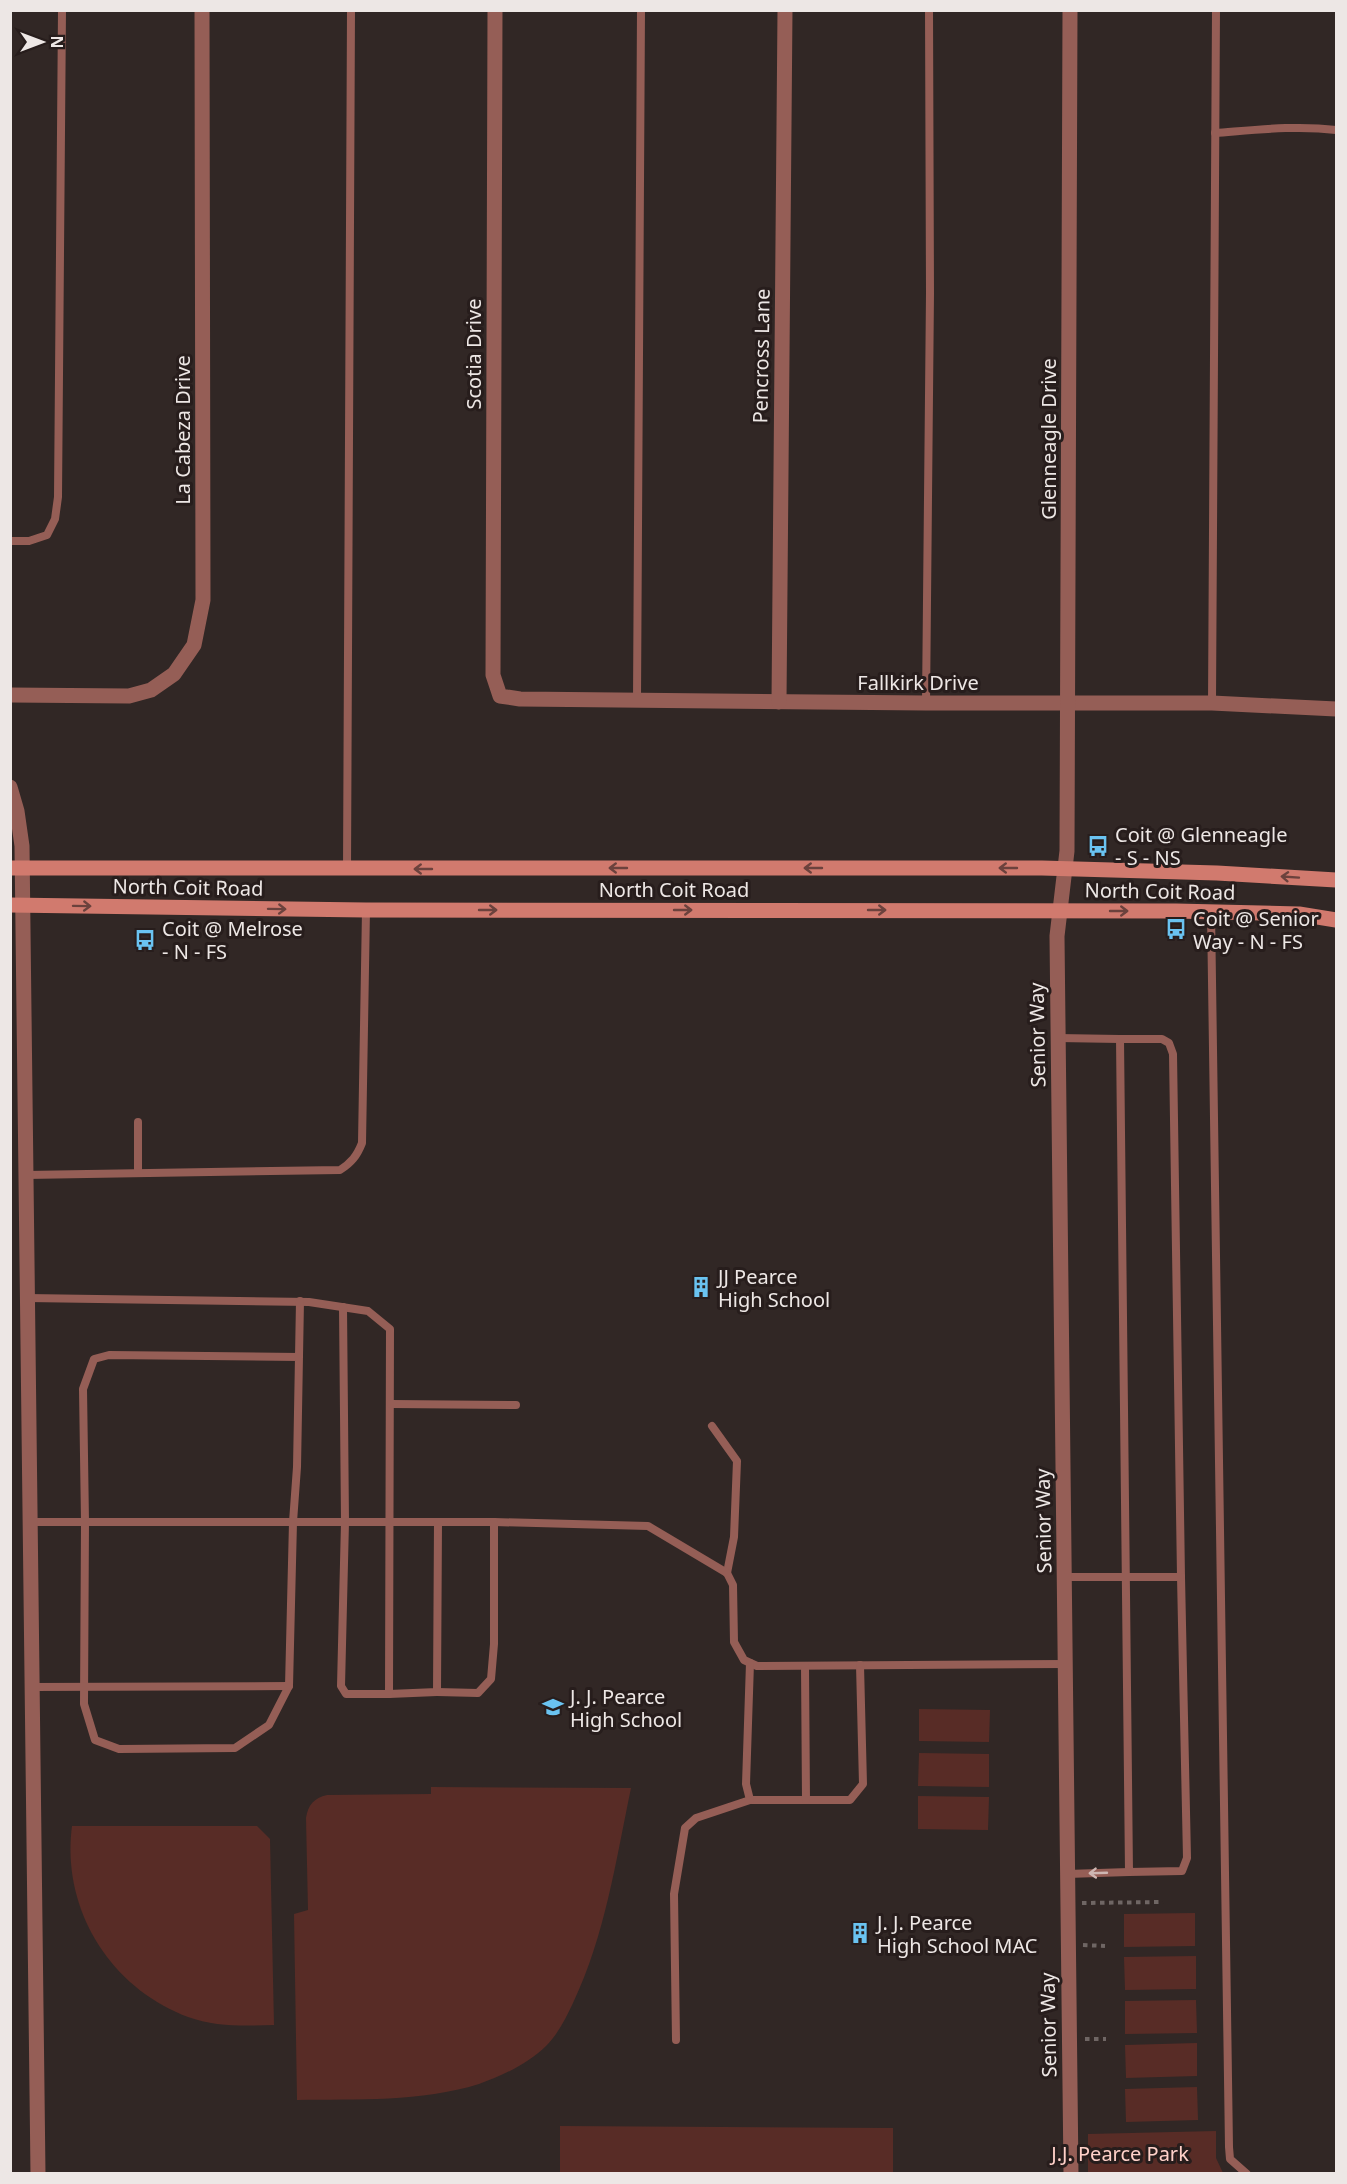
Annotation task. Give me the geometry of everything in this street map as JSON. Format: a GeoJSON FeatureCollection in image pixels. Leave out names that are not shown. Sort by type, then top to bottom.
{"type":"FeatureCollection","features":[{"type":"Feature","properties":{"kind":"main road","name":"North Coit Road"},"geometry":{"type":"LineString","coordinates":[[16,868],[1066,868],[1336,880]]}},
{"type":"Feature","properties":{"kind":"main road","name":"North Coit Road"},"geometry":{"type":"LineString","coordinates":[[17,905],[366,910],[1211,912],[1299,914],[1336,920]]}},
{"type":"Feature","properties":{"kind":"street","name":"La Cabeza Drive"},"geometry":{"type":"LineString","coordinates":[[10,695],[129,696],[151,690],[174,674],[194,645],[203,600],[202,10]]}},
{"type":"Feature","properties":{"kind":"street","name":"Scotia Drive"},"geometry":{"type":"LineString","coordinates":[[495,10],[493,675],[500,696]]}},
{"type":"Feature","properties":{"kind":"street","name":"Pencross Lane"},"geometry":{"type":"LineString","coordinates":[[779,702],[785,10]]}},
{"type":"Feature","properties":{"kind":"street","name":"Glenneagle Drive"},"geometry":{"type":"LineString","coordinates":[[1066,868],[1070,10]]}},
{"type":"Feature","properties":{"kind":"street","name":"Fallkirk Drive"},"geometry":{"type":"LineString","coordinates":[[500,696],[520,699],[779,702],[1212,703],[1336,709]]}},
{"type":"Feature","properties":{"kind":"street"},"geometry":{"type":"LineString","coordinates":[[10,787],[21,830],[16,868],[26,1175],[38,2174]]}},
{"type":"Feature","properties":{"kind":"street","name":"Senior Way"},"geometry":{"type":"LineString","coordinates":[[1066,868],[1057,936],[1071,2174]]}},
{"type":"Feature","properties":{"kind":"lane"},"geometry":{"type":"LineString","coordinates":[[10,541],[29,542],[47,535],[55,519],[58,497],[62,10]]}},
{"type":"Feature","properties":{"kind":"lane"},"geometry":{"type":"LineString","coordinates":[[347,869],[351,10]]}},
{"type":"Feature","properties":{"kind":"lane"},"geometry":{"type":"LineString","coordinates":[[637,700],[641,10]]}},
{"type":"Feature","properties":{"kind":"lane"},"geometry":{"type":"LineString","coordinates":[[926,703],[930,293],[929,10]]}},
{"type":"Feature","properties":{"kind":"lane"},"geometry":{"type":"LineString","coordinates":[[1212,703],[1216,10]]}},
{"type":"Feature","properties":{"kind":"lane"},"geometry":{"type":"LineString","coordinates":[[1215,133],[1260,129],[1322,128],[1336,130]]}},
{"type":"Feature","properties":{"kind":"lane"},"geometry":{"type":"LineString","coordinates":[[26,1175],[340,1170],[350,1164],[362,1143],[366,910]]}},
{"type":"Feature","properties":{"kind":"lane"},"geometry":{"type":"LineString","coordinates":[[1211,912],[1229,2147],[1230,2159],[1247,2174]]}},
{"type":"Feature","properties":{"kind":"lane"},"geometry":{"type":"LineString","coordinates":[[1058,1038],[1162,1039],[1169,1043],[1173,1054],[1187,1858],[1182,1872],[1067,1874]]}},
{"type":"Feature","properties":{"kind":"lane"},"geometry":{"type":"LineString","coordinates":[[1120,1039],[1129,1872]]}},
{"type":"Feature","properties":{"kind":"lane"},"geometry":{"type":"LineString","coordinates":[[138,1122],[138,1173]]}},
{"type":"Feature","properties":{"kind":"lane"},"geometry":{"type":"LineString","coordinates":[[27,1298],[300,1301],[368,1311],[390,1329],[389,1694]]}},
{"type":"Feature","properties":{"kind":"lane"},"geometry":{"type":"LineString","coordinates":[[299,1357],[109,1355],[94,1359],[83,1389],[86,1522],[84,1704],[95,1740],[119,1749],[235,1748],[269,1725],[289,1686],[293,1522],[297,1467],[299,1357],[300,1301]]}},
{"type":"Feature","properties":{"kind":"lane"},"geometry":{"type":"LineString","coordinates":[[343,1307],[345,1522],[341,1686],[346,1694],[478,1693],[491,1679],[494,1644],[494,1522]]}},
{"type":"Feature","properties":{"kind":"lane"},"geometry":{"type":"LineString","coordinates":[[391,1404],[516,1406]]}},
{"type":"Feature","properties":{"kind":"lane"},"geometry":{"type":"LineString","coordinates":[[712,1426],[737,1461],[734,1537],[727,1573]]}},
{"type":"Feature","properties":{"kind":"lane"},"geometry":{"type":"LineString","coordinates":[[30,1522],[494,1522],[648,1526],[727,1573],[733,1585],[734,1642],[744,1660],[757,1666],[1066,1664]]}},
{"type":"Feature","properties":{"kind":"lane"},"geometry":{"type":"LineString","coordinates":[[437,1692],[438,1522]]}},
{"type":"Feature","properties":{"kind":"lane"},"geometry":{"type":"LineString","coordinates":[[1065,1577],[1181,1577]]}},
{"type":"Feature","properties":{"kind":"lane"},"geometry":{"type":"LineString","coordinates":[[750,1663],[746,1784],[750,1800]]}},
{"type":"Feature","properties":{"kind":"lane"},"geometry":{"type":"LineString","coordinates":[[676,2040],[674,1894],[685,1828],[696,1818],[750,1800],[850,1800],[862,1784],[860,1665]]}},
{"type":"Feature","properties":{"kind":"lane"},"geometry":{"type":"LineString","coordinates":[[805,1666],[806,1800]]}},
{"type":"Feature","properties":{"kind":"lane"},"geometry":{"type":"LineString","coordinates":[[32,1687],[289,1686]]}},
{"type":"Feature","properties":{"kind":"path"},"geometry":{"type":"LineString","coordinates":[[1082,1903],[1163,1902]]}},
{"type":"Feature","properties":{"kind":"path"},"geometry":{"type":"LineString","coordinates":[[1082,1945],[1105,1946]]}},
{"type":"Feature","properties":{"kind":"path"},"geometry":{"type":"LineString","coordinates":[[1083,2039],[1106,2039]]}},
{"type":"Feature","properties":{"kind":"green space"},"geometry":{"type":"Polygon","coordinates":[[[919,1709],[990,1710],[989,1742],[919,1741],[919,1709]]]}},
{"type":"Feature","properties":{"kind":"green space"},"geometry":{"type":"Polygon","coordinates":[[[919,1753],[989,1754],[989,1787],[918,1786],[919,1753]]]}},
{"type":"Feature","properties":{"kind":"green space"},"geometry":{"type":"Polygon","coordinates":[[[431,1787],[631,1788],[601,1925],[573,2003],[558,2031],[539,2052],[515,2068],[479,2084],[412,2097],[297,2100],[294,1914],[308,1910],[306,1818],[308,1809],[315,1800],[327,1795],[431,1794],[431,1787]]]}},
{"type":"Feature","properties":{"kind":"green space"},"geometry":{"type":"Polygon","coordinates":[[[918,1796],[989,1797],[988,1830],[918,1829],[918,1796]]]}},
{"type":"Feature","properties":{"kind":"green space"},"geometry":{"type":"Polygon","coordinates":[[[72,1826],[257,1826],[270,1839],[274,2025],[241,2026],[198,2020],[160,2004],[135,1987],[114,1966],[97,1942],[83,1915],[75,1887],[71,1857],[72,1826]]]}},
{"type":"Feature","properties":{"kind":"green space"},"geometry":{"type":"Polygon","coordinates":[[[1195,1913],[1195,1946],[1124,1947],[1124,1914],[1195,1913]]]}},
{"type":"Feature","properties":{"kind":"green space"},"geometry":{"type":"Polygon","coordinates":[[[1196,1956],[1196,1989],[1125,1990],[1124,1957],[1196,1956]]]}},
{"type":"Feature","properties":{"kind":"green space"},"geometry":{"type":"Polygon","coordinates":[[[1196,2000],[1197,2033],[1125,2034],[1125,2001],[1196,2000]]]}},
{"type":"Feature","properties":{"kind":"green space"},"geometry":{"type":"Polygon","coordinates":[[[1197,2043],[1197,2076],[1126,2078],[1125,2045],[1197,2043]]]}},
{"type":"Feature","properties":{"kind":"green space"},"geometry":{"type":"Polygon","coordinates":[[[1197,2087],[1198,2120],[1126,2122],[1125,2089],[1197,2087]]]}},
{"type":"Feature","properties":{"kind":"green space"},"geometry":{"type":"Polygon","coordinates":[[[560,2126],[893,2128],[893,2173],[560,2173],[560,2126]]]}},
{"type":"Feature","properties":{"kind":"green space","name":"J.J. Pearce Park"},"geometry":{"type":"Polygon","coordinates":[[[1216,2131],[1216,2158],[1223,2173],[1088,2173],[1088,2134],[1216,2131]]]}},
{"type":"Feature","properties":{"kind":"place","name":"Coit @ Glenneagle - S - NS"},"geometry":{"type":"Point","coordinates":[1098,846]}},
{"type":"Feature","properties":{"kind":"place","name":"Coit @ Senior Way - N - FS"},"geometry":{"type":"Point","coordinates":[1176,929]}},
{"type":"Feature","properties":{"kind":"place","name":"Coit @ Melrose - N - FS"},"geometry":{"type":"Point","coordinates":[145,940]}},
{"type":"Feature","properties":{"kind":"place","name":"JJ Pearce High School"},"geometry":{"type":"Point","coordinates":[701,1287]}},
{"type":"Feature","properties":{"kind":"place","name":"J. J. Pearce High School"},"geometry":{"type":"Point","coordinates":[553,1707]}},
{"type":"Feature","properties":{"kind":"place","name":"J. J. Pearce High School MAC"},"geometry":{"type":"Point","coordinates":[860,1933]}}]}
